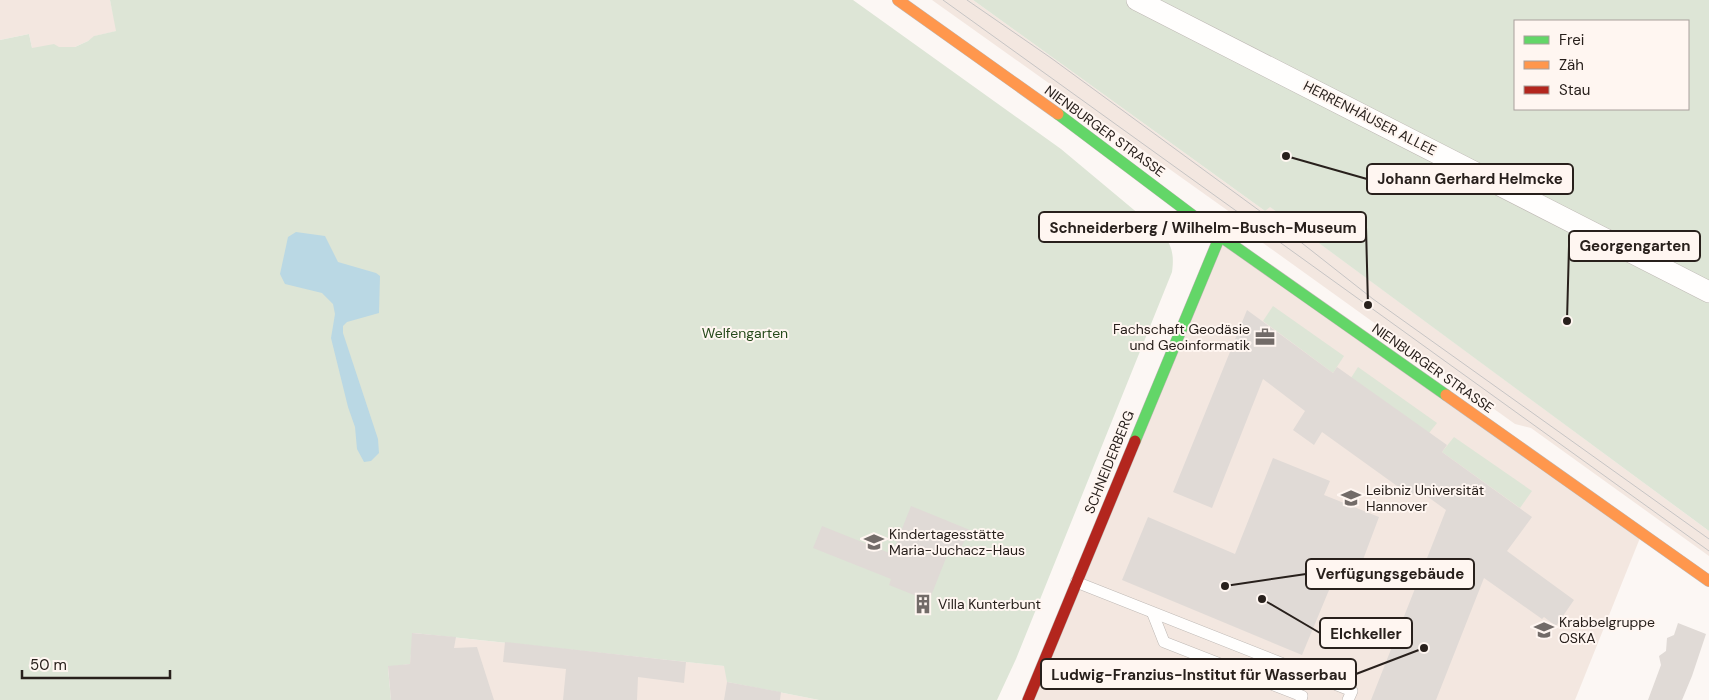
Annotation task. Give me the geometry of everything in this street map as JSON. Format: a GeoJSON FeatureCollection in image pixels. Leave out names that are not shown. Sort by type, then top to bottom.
{"type":"FeatureCollection","features":[{"type":"Feature","properties":{"kind":"street","name":"NIENBURGER STRASSE"},"geometry":{"type":"LineString","coordinates":[[898,0],[1101,145],[1220,236],[1709,581]]}},
{"type":"Feature","properties":{"kind":"street","name":"HERRENHÄUSER ALLEE"},"geometry":{"type":"LineString","coordinates":[[1137,0],[1709,292]]}},
{"type":"Feature","properties":{"kind":"street","name":"SCHNEIDERBERG"},"geometry":{"type":"LineString","coordinates":[[1028,700],[1220,236]]}},
{"type":"Feature","properties":{"kind":"lane"},"geometry":{"type":"LineString","coordinates":[[1076,582],[1352,691],[1348,700]]}},
{"type":"Feature","properties":{"kind":"lane"},"geometry":{"type":"LineString","coordinates":[[1153,614],[1164,642],[1302,698],[1311,675]]}},
{"type":"Feature","properties":{"kind":"shaded area"},"geometry":{"type":"Polygon","coordinates":[[[0,0],[110,0],[117,31],[95,36],[75,47],[32,48],[29,34],[0,40],[0,0]]]}},
{"type":"Feature","properties":{"kind":"shaded area"},"geometry":{"type":"Polygon","coordinates":[[[932,0],[973,0],[1265,211],[1269,206],[1709,531],[1709,556],[1531,428],[1515,424],[1245,230],[1248,225],[932,0]]]}},
{"type":"Feature","properties":{"kind":"shaded area","name":"Leibniz Universität Hannover"},"geometry":{"type":"Polygon","coordinates":[[[1220,236],[1642,533],[1575,700],[1028,700],[1220,236]]]}},
{"type":"Feature","properties":{"kind":"shaded area"},"geometry":{"type":"Polygon","coordinates":[[[412,633],[725,666],[728,682],[819,700],[391,700],[388,666],[410,664],[412,633]]]}},
{"type":"Feature","properties":{"kind":"green space","name":"Welfengarten"},"geometry":{"type":"Polygon","coordinates":[[[110,0],[853,0],[1061,149],[1164,235],[1172,253],[1172,272],[1016,659],[997,700],[819,700],[727,682],[724,666],[413,633],[410,664],[388,667],[391,700],[0,700],[0,40],[29,34],[32,48],[54,44],[59,47],[75,47],[94,36],[116,31],[110,0]]]}},
{"type":"Feature","properties":{"kind":"green space"},"geometry":{"type":"Polygon","coordinates":[[[973,0],[1709,0],[1709,531],[1270,207],[1265,211],[973,0]]]}},
{"type":"Feature","properties":{"kind":"green space"},"geometry":{"type":"Polygon","coordinates":[[[1273,306],[1344,356],[1333,373],[1263,321],[1273,306]]]}},
{"type":"Feature","properties":{"kind":"green space"},"geometry":{"type":"Polygon","coordinates":[[[1358,367],[1437,423],[1429,433],[1351,378],[1358,367]]]}},
{"type":"Feature","properties":{"kind":"green space"},"geometry":{"type":"Polygon","coordinates":[[[1454,437],[1532,491],[1520,508],[1442,452],[1454,437]]]}},
{"type":"Feature","properties":{"kind":"water"},"geometry":{"type":"Polygon","coordinates":[[[296,232],[325,236],[338,262],[376,273],[380,276],[379,313],[347,322],[343,326],[343,333],[378,439],[379,453],[371,461],[364,462],[357,449],[355,427],[348,407],[331,338],[335,314],[333,304],[322,293],[285,284],[280,274],[288,237],[296,232]]]}},
{"type":"Feature","properties":{"kind":"building"},"geometry":{"type":"Polygon","coordinates":[[[1247,310],[1333,373],[1337,367],[1447,445],[1442,452],[1532,517],[1507,551],[1574,600],[1556,626],[1544,617],[1542,619],[1484,578],[1436,700],[1371,700],[1446,510],[1417,489],[1411,496],[1322,432],[1314,445],[1293,430],[1305,411],[1263,379],[1212,508],[1173,492],[1247,310]]]}},
{"type":"Feature","properties":{"kind":"building"},"geometry":{"type":"Polygon","coordinates":[[[1273,458],[1330,481],[1324,495],[1379,517],[1358,573],[1339,566],[1302,655],[1122,580],[1148,517],[1235,554],[1273,458]]]}},
{"type":"Feature","properties":{"kind":"building"},"geometry":{"type":"Polygon","coordinates":[[[911,506],[970,530],[957,556],[948,553],[929,601],[889,585],[891,579],[813,548],[822,526],[892,554],[911,506]]]}},
{"type":"Feature","properties":{"kind":"building"},"geometry":{"type":"Polygon","coordinates":[[[1678,623],[1706,634],[1692,676],[1682,700],[1648,700],[1661,665],[1659,656],[1666,651],[1667,638],[1674,635],[1678,623]]]}},
{"type":"Feature","properties":{"kind":"building"},"geometry":{"type":"Polygon","coordinates":[[[412,633],[456,637],[454,648],[477,647],[494,700],[391,700],[388,666],[410,664],[412,633]]]}},
{"type":"Feature","properties":{"kind":"building"},"geometry":{"type":"Polygon","coordinates":[[[505,642],[686,662],[684,683],[638,677],[637,700],[563,700],[566,669],[503,662],[505,642]]]}},
{"type":"Feature","properties":{"kind":"building"},"geometry":{"type":"Polygon","coordinates":[[[727,682],[781,692],[780,700],[724,700],[727,682]]]}},
{"type":"Feature","properties":{"kind":"tram line"},"geometry":{"type":"LineString","coordinates":[[943,0],[1709,551]]}},
{"type":"Feature","properties":{"kind":"tram line"},"geometry":{"type":"LineString","coordinates":[[967,0],[1051,58],[1279,225],[1373,299],[1709,539]]}},
{"type":"Feature","properties":{"kind":"traffic: fast"},"geometry":{"type":"LineString","coordinates":[[1058,114],[1220,236],[1446,395]]}},
{"type":"Feature","properties":{"kind":"traffic: fast"},"geometry":{"type":"LineString","coordinates":[[1135,441],[1220,236]]}},
{"type":"Feature","properties":{"kind":"traffic: slow"},"geometry":{"type":"LineString","coordinates":[[898,0],[1058,114]]}},
{"type":"Feature","properties":{"kind":"traffic: slow"},"geometry":{"type":"LineString","coordinates":[[1446,395],[1709,581]]}},
{"type":"Feature","properties":{"kind":"traffic: jam"},"geometry":{"type":"LineString","coordinates":[[1028,700],[1135,441]]}},
{"type":"Feature","properties":{"kind":"place","name":"Johann Gerhard Helmcke"},"geometry":{"type":"Point","coordinates":[1286,156]}},
{"type":"Feature","properties":{"kind":"place","name":"Schneiderberg / Wilhelm-Busch-Museum"},"geometry":{"type":"Point","coordinates":[1368,305]}},
{"type":"Feature","properties":{"kind":"place","name":"Georgengarten"},"geometry":{"type":"Point","coordinates":[1567,321]}},
{"type":"Feature","properties":{"kind":"place","name":"Fachschaft Geodäsie und Geoinformatik"},"geometry":{"type":"Point","coordinates":[1265,337]}},
{"type":"Feature","properties":{"kind":"place","name":"Leibniz Universität Hannover"},"geometry":{"type":"Point","coordinates":[1351,498]}},
{"type":"Feature","properties":{"kind":"place","name":"Kindertagesstätte Maria-Juchacz-Haus"},"geometry":{"type":"Point","coordinates":[874,542]}},
{"type":"Feature","properties":{"kind":"place","name":"Verfügungsgebäude"},"geometry":{"type":"Point","coordinates":[1225,586]}},
{"type":"Feature","properties":{"kind":"place","name":"Elchkeller"},"geometry":{"type":"Point","coordinates":[1262,599]}},
{"type":"Feature","properties":{"kind":"place","name":"Villa Kunterbunt"},"geometry":{"type":"Point","coordinates":[923,604]}},
{"type":"Feature","properties":{"kind":"place","name":"Krabbelgruppe OSKA"},"geometry":{"type":"Point","coordinates":[1544,630]}},
{"type":"Feature","properties":{"kind":"place","name":"Ludwig-Franzius-Institut für Wasserbau"},"geometry":{"type":"Point","coordinates":[1424,648]}}]}
